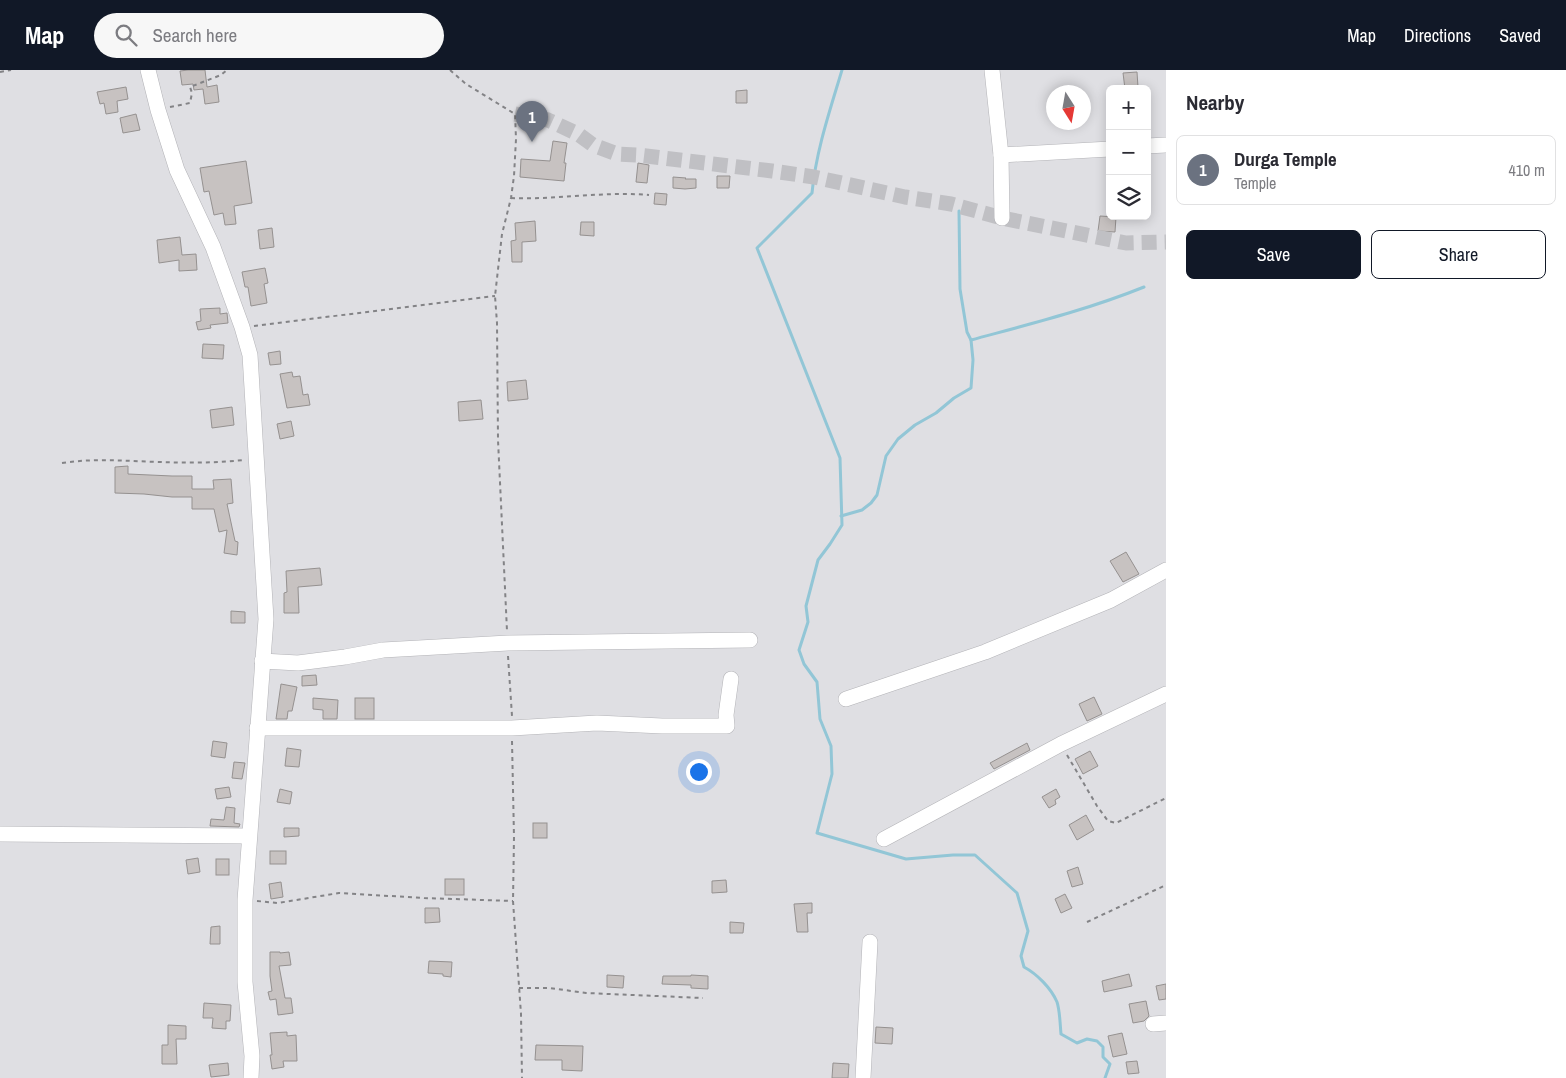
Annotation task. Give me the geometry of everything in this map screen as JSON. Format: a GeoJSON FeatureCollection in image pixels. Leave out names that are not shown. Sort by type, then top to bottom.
{"type":"FeatureCollection","features":[{"type":"Feature","properties":{"kind":"street"},"geometry":{"type":"LineString","coordinates":[[148,70],[158,110],[177,170],[213,247],[242,327],[250,355],[266,619],[244,900],[245,982],[252,1056],[251,1078]]}},
{"type":"Feature","properties":{"kind":"street"},"geometry":{"type":"LineString","coordinates":[[992,70],[1001,155],[1002,218]]}},
{"type":"Feature","properties":{"kind":"street"},"geometry":{"type":"LineString","coordinates":[[1151,146],[1166,145]]}},
{"type":"Feature","properties":{"kind":"street"},"geometry":{"type":"LineString","coordinates":[[1001,155],[1106,149]]}},
{"type":"Feature","properties":{"kind":"street"},"geometry":{"type":"LineString","coordinates":[[846,699],[994,648],[1111,600],[1166,570]]}},
{"type":"Feature","properties":{"kind":"street"},"geometry":{"type":"LineString","coordinates":[[262,661],[298,663],[383,650],[508,644],[750,640]]}},
{"type":"Feature","properties":{"kind":"street"},"geometry":{"type":"LineString","coordinates":[[257,728],[512,728],[597,723],[662,726],[728,726],[726,715],[731,679]]}},
{"type":"Feature","properties":{"kind":"street"},"geometry":{"type":"LineString","coordinates":[[884,838],[1061,744],[1166,694]]}},
{"type":"Feature","properties":{"kind":"street"},"geometry":{"type":"LineString","coordinates":[[0,834],[249,836]]}},
{"type":"Feature","properties":{"kind":"street"},"geometry":{"type":"LineString","coordinates":[[863,1078],[870,942]]}},
{"type":"Feature","properties":{"kind":"path"},"geometry":{"type":"LineString","coordinates":[[0,72],[11,70]]}},
{"type":"Feature","properties":{"kind":"path"},"geometry":{"type":"LineString","coordinates":[[158,110],[190,103],[192,93],[190,86],[221,75],[227,70]]}},
{"type":"Feature","properties":{"kind":"path"},"geometry":{"type":"LineString","coordinates":[[450,70],[466,84],[515,114],[516,139],[511,198],[502,234],[495,296],[498,323],[498,440],[512,728],[513,901],[519,988],[522,1078]]}},
{"type":"Feature","properties":{"kind":"path"},"geometry":{"type":"LineString","coordinates":[[511,198],[559,198],[630,194],[649,196]]}},
{"type":"Feature","properties":{"kind":"path"},"geometry":{"type":"LineString","coordinates":[[242,327],[495,296]]}},
{"type":"Feature","properties":{"kind":"path"},"geometry":{"type":"LineString","coordinates":[[62,463],[113,460],[160,462],[256,459]]}},
{"type":"Feature","properties":{"kind":"path"},"geometry":{"type":"LineString","coordinates":[[1061,744],[1108,821],[1116,823],[1166,798]]}},
{"type":"Feature","properties":{"kind":"path"},"geometry":{"type":"LineString","coordinates":[[1087,922],[1166,885]]}},
{"type":"Feature","properties":{"kind":"path"},"geometry":{"type":"LineString","coordinates":[[244,900],[278,903],[339,893],[513,901]]}},
{"type":"Feature","properties":{"kind":"path"},"geometry":{"type":"LineString","coordinates":[[519,988],[550,988],[586,993],[703,998]]}},
{"type":"Feature","properties":{"kind":"building"},"geometry":{"type":"Polygon","coordinates":[[[205,70],[207,87],[217,85],[219,102],[205,104],[203,89],[194,90],[193,84],[182,85],[180,71],[205,70]]]}},
{"type":"Feature","properties":{"kind":"building"},"geometry":{"type":"Polygon","coordinates":[[[1137,72],[1138,85],[1124,85],[1123,73],[1137,72]]]}},
{"type":"Feature","properties":{"kind":"building"},"geometry":{"type":"Polygon","coordinates":[[[126,87],[128,99],[117,101],[118,112],[106,114],[104,103],[100,104],[97,92],[126,87]]]}},
{"type":"Feature","properties":{"kind":"building"},"geometry":{"type":"Polygon","coordinates":[[[747,90],[747,103],[736,103],[736,91],[747,90]]]}},
{"type":"Feature","properties":{"kind":"building"},"geometry":{"type":"Polygon","coordinates":[[[136,114],[140,130],[123,133],[120,118],[136,114]]]}},
{"type":"Feature","properties":{"kind":"building"},"geometry":{"type":"Polygon","coordinates":[[[553,141],[567,143],[564,181],[520,177],[521,159],[550,161],[553,141]]]}},
{"type":"Feature","properties":{"kind":"building"},"geometry":{"type":"Polygon","coordinates":[[[246,161],[252,203],[234,206],[236,224],[225,225],[223,213],[214,215],[209,191],[204,192],[200,168],[246,161]]]}},
{"type":"Feature","properties":{"kind":"building"},"geometry":{"type":"Polygon","coordinates":[[[638,163],[649,165],[647,183],[636,182],[638,163]]]}},
{"type":"Feature","properties":{"kind":"building"},"geometry":{"type":"Polygon","coordinates":[[[717,176],[730,176],[729,188],[717,188],[717,176]]]}},
{"type":"Feature","properties":{"kind":"building"},"geometry":{"type":"Polygon","coordinates":[[[673,177],[696,179],[696,188],[673,188],[673,177]]]}},
{"type":"Feature","properties":{"kind":"building"},"geometry":{"type":"Polygon","coordinates":[[[655,193],[667,194],[666,205],[654,204],[655,193]]]}},
{"type":"Feature","properties":{"kind":"building"},"geometry":{"type":"Polygon","coordinates":[[[1100,216],[1106,216],[1106,220],[1116,220],[1115,232],[1098,231],[1100,216]]]}},
{"type":"Feature","properties":{"kind":"building"},"geometry":{"type":"Polygon","coordinates":[[[535,221],[536,241],[522,242],[522,262],[512,262],[511,241],[516,240],[515,223],[535,221]]]}},
{"type":"Feature","properties":{"kind":"building"},"geometry":{"type":"Polygon","coordinates":[[[581,222],[594,222],[594,236],[580,235],[581,222]]]}},
{"type":"Feature","properties":{"kind":"building"},"geometry":{"type":"Polygon","coordinates":[[[272,228],[274,247],[260,249],[258,230],[272,228]]]}},
{"type":"Feature","properties":{"kind":"building"},"geometry":{"type":"Polygon","coordinates":[[[180,237],[182,255],[196,254],[197,270],[179,271],[179,260],[159,263],[157,240],[180,237]]]}},
{"type":"Feature","properties":{"kind":"building"},"geometry":{"type":"Polygon","coordinates":[[[265,268],[268,283],[264,284],[267,303],[251,306],[248,287],[245,287],[242,272],[265,268]]]}},
{"type":"Feature","properties":{"kind":"building"},"geometry":{"type":"Polygon","coordinates":[[[220,308],[220,314],[227,313],[228,323],[210,325],[211,328],[198,330],[196,322],[201,321],[200,309],[220,308]]]}},
{"type":"Feature","properties":{"kind":"building"},"geometry":{"type":"Polygon","coordinates":[[[203,344],[224,345],[223,359],[202,358],[203,344]]]}},
{"type":"Feature","properties":{"kind":"building"},"geometry":{"type":"Polygon","coordinates":[[[280,351],[281,364],[270,365],[268,353],[280,351]]]}},
{"type":"Feature","properties":{"kind":"building"},"geometry":{"type":"Polygon","coordinates":[[[292,372],[293,377],[300,376],[303,395],[308,394],[310,405],[287,408],[280,374],[292,372]]]}},
{"type":"Feature","properties":{"kind":"building"},"geometry":{"type":"Polygon","coordinates":[[[526,380],[528,399],[508,401],[507,382],[526,380]]]}},
{"type":"Feature","properties":{"kind":"building"},"geometry":{"type":"Polygon","coordinates":[[[481,400],[483,419],[459,421],[458,402],[481,400]]]}},
{"type":"Feature","properties":{"kind":"building"},"geometry":{"type":"Polygon","coordinates":[[[232,407],[234,425],[212,428],[210,410],[232,407]]]}},
{"type":"Feature","properties":{"kind":"building"},"geometry":{"type":"Polygon","coordinates":[[[291,421],[294,436],[280,439],[277,424],[291,421]]]}},
{"type":"Feature","properties":{"kind":"building"},"geometry":{"type":"Polygon","coordinates":[[[128,466],[128,474],[192,476],[192,489],[214,489],[213,480],[231,479],[233,503],[227,504],[235,541],[238,542],[237,555],[224,553],[227,530],[219,532],[214,509],[192,509],[192,497],[115,493],[115,467],[128,466]]]}},
{"type":"Feature","properties":{"kind":"building"},"geometry":{"type":"Polygon","coordinates":[[[1126,552],[1139,574],[1123,582],[1110,561],[1126,552]]]}},
{"type":"Feature","properties":{"kind":"building"},"geometry":{"type":"Polygon","coordinates":[[[320,568],[322,585],[298,587],[299,613],[284,613],[284,593],[287,592],[286,571],[320,568]]]}},
{"type":"Feature","properties":{"kind":"building"},"geometry":{"type":"Polygon","coordinates":[[[231,611],[245,612],[245,623],[231,623],[231,611]]]}},
{"type":"Feature","properties":{"kind":"building"},"geometry":{"type":"Polygon","coordinates":[[[316,675],[317,685],[302,686],[302,676],[316,675]]]}},
{"type":"Feature","properties":{"kind":"building"},"geometry":{"type":"Polygon","coordinates":[[[281,684],[297,687],[292,711],[288,711],[287,719],[276,719],[281,684]]]}},
{"type":"Feature","properties":{"kind":"building"},"geometry":{"type":"Polygon","coordinates":[[[1094,697],[1102,714],[1087,721],[1079,704],[1094,697]]]}},
{"type":"Feature","properties":{"kind":"building"},"geometry":{"type":"Polygon","coordinates":[[[313,698],[338,700],[337,719],[323,719],[323,710],[313,709],[313,698]]]}},
{"type":"Feature","properties":{"kind":"building"},"geometry":{"type":"Polygon","coordinates":[[[355,698],[374,698],[374,719],[355,719],[355,698]]]}},
{"type":"Feature","properties":{"kind":"building"},"geometry":{"type":"Polygon","coordinates":[[[213,741],[227,743],[225,758],[211,756],[213,741]]]}},
{"type":"Feature","properties":{"kind":"building"},"geometry":{"type":"Polygon","coordinates":[[[1027,743],[1030,750],[994,769],[990,763],[1027,743]]]}},
{"type":"Feature","properties":{"kind":"building"},"geometry":{"type":"Polygon","coordinates":[[[287,748],[301,750],[299,767],[285,766],[287,748]]]}},
{"type":"Feature","properties":{"kind":"building"},"geometry":{"type":"Polygon","coordinates":[[[1090,751],[1098,766],[1083,774],[1075,759],[1090,751]]]}},
{"type":"Feature","properties":{"kind":"building"},"geometry":{"type":"Polygon","coordinates":[[[234,762],[245,763],[242,779],[232,778],[234,762]]]}},
{"type":"Feature","properties":{"kind":"building"},"geometry":{"type":"Polygon","coordinates":[[[229,787],[231,797],[217,799],[215,789],[229,787]]]}},
{"type":"Feature","properties":{"kind":"building"},"geometry":{"type":"Polygon","coordinates":[[[280,789],[292,792],[290,804],[277,802],[280,789]]]}},
{"type":"Feature","properties":{"kind":"building"},"geometry":{"type":"Polygon","coordinates":[[[1056,789],[1060,797],[1055,800],[1056,804],[1049,808],[1042,797],[1056,789]]]}},
{"type":"Feature","properties":{"kind":"building"},"geometry":{"type":"Polygon","coordinates":[[[226,807],[235,808],[234,823],[240,824],[239,827],[210,826],[211,819],[224,820],[226,807]]]}},
{"type":"Feature","properties":{"kind":"building"},"geometry":{"type":"Polygon","coordinates":[[[1086,815],[1094,830],[1077,840],[1069,825],[1086,815]]]}},
{"type":"Feature","properties":{"kind":"building"},"geometry":{"type":"Polygon","coordinates":[[[533,823],[547,823],[547,838],[533,838],[533,823]]]}},
{"type":"Feature","properties":{"kind":"building"},"geometry":{"type":"Polygon","coordinates":[[[284,828],[299,828],[299,836],[284,837],[284,828]]]}},
{"type":"Feature","properties":{"kind":"building"},"geometry":{"type":"Polygon","coordinates":[[[270,851],[286,851],[286,864],[270,864],[270,851]]]}},
{"type":"Feature","properties":{"kind":"building"},"geometry":{"type":"Polygon","coordinates":[[[198,858],[200,872],[188,874],[186,860],[198,858]]]}},
{"type":"Feature","properties":{"kind":"building"},"geometry":{"type":"Polygon","coordinates":[[[216,859],[229,859],[229,875],[216,875],[216,859]]]}},
{"type":"Feature","properties":{"kind":"building"},"geometry":{"type":"Polygon","coordinates":[[[1078,867],[1083,884],[1072,887],[1067,871],[1078,867]]]}},
{"type":"Feature","properties":{"kind":"building"},"geometry":{"type":"Polygon","coordinates":[[[445,879],[464,879],[464,895],[445,895],[445,879]]]}},
{"type":"Feature","properties":{"kind":"building"},"geometry":{"type":"Polygon","coordinates":[[[726,880],[727,892],[712,893],[712,881],[726,880]]]}},
{"type":"Feature","properties":{"kind":"building"},"geometry":{"type":"Polygon","coordinates":[[[281,882],[283,897],[271,899],[269,884],[281,882]]]}},
{"type":"Feature","properties":{"kind":"building"},"geometry":{"type":"Polygon","coordinates":[[[1065,894],[1072,908],[1061,913],[1055,899],[1065,894]]]}},
{"type":"Feature","properties":{"kind":"building"},"geometry":{"type":"Polygon","coordinates":[[[812,903],[812,913],[807,913],[808,932],[797,932],[794,904],[812,903]]]}},
{"type":"Feature","properties":{"kind":"building"},"geometry":{"type":"Polygon","coordinates":[[[425,908],[439,908],[440,922],[425,923],[425,908]]]}},
{"type":"Feature","properties":{"kind":"building"},"geometry":{"type":"Polygon","coordinates":[[[730,922],[744,923],[743,933],[730,933],[730,922]]]}},
{"type":"Feature","properties":{"kind":"building"},"geometry":{"type":"Polygon","coordinates":[[[220,926],[220,944],[210,944],[211,927],[220,926]]]}},
{"type":"Feature","properties":{"kind":"building"},"geometry":{"type":"Polygon","coordinates":[[[270,952],[289,952],[291,965],[279,966],[285,998],[291,998],[293,1013],[278,1015],[276,999],[270,1000],[268,992],[272,991],[270,952]]]}},
{"type":"Feature","properties":{"kind":"building"},"geometry":{"type":"Polygon","coordinates":[[[429,961],[452,962],[451,977],[443,976],[443,974],[428,973],[429,961]]]}},
{"type":"Feature","properties":{"kind":"building"},"geometry":{"type":"Polygon","coordinates":[[[1129,974],[1132,986],[1104,992],[1102,981],[1129,974]]]}},
{"type":"Feature","properties":{"kind":"building"},"geometry":{"type":"Polygon","coordinates":[[[607,975],[624,976],[623,988],[607,987],[607,975]]]}},
{"type":"Feature","properties":{"kind":"building"},"geometry":{"type":"Polygon","coordinates":[[[663,976],[708,976],[708,989],[691,988],[691,985],[662,984],[663,976]]]}},
{"type":"Feature","properties":{"kind":"building"},"geometry":{"type":"Polygon","coordinates":[[[1166,984],[1166,999],[1159,1000],[1156,986],[1166,984]]]}},
{"type":"Feature","properties":{"kind":"building"},"geometry":{"type":"Polygon","coordinates":[[[1146,1001],[1149,1016],[1144,1021],[1133,1023],[1129,1004],[1146,1001]]]}},
{"type":"Feature","properties":{"kind":"building"},"geometry":{"type":"Polygon","coordinates":[[[204,1003],[231,1005],[230,1021],[226,1021],[226,1029],[212,1028],[213,1018],[203,1018],[204,1003]]]}},
{"type":"Feature","properties":{"kind":"building"},"geometry":{"type":"Polygon","coordinates":[[[168,1025],[186,1026],[186,1039],[176,1039],[177,1064],[162,1064],[162,1045],[168,1045],[168,1025]]]}},
{"type":"Feature","properties":{"kind":"building"},"geometry":{"type":"Polygon","coordinates":[[[876,1027],[893,1028],[892,1044],[875,1043],[876,1027]]]}},
{"type":"Feature","properties":{"kind":"building"},"geometry":{"type":"Polygon","coordinates":[[[287,1032],[287,1036],[296,1035],[297,1061],[283,1061],[284,1067],[272,1069],[270,1033],[287,1032]]]}},
{"type":"Feature","properties":{"kind":"building"},"geometry":{"type":"Polygon","coordinates":[[[1122,1033],[1127,1054],[1113,1057],[1108,1036],[1122,1033]]]}},
{"type":"Feature","properties":{"kind":"building"},"geometry":{"type":"Polygon","coordinates":[[[536,1045],[583,1046],[582,1071],[562,1070],[562,1060],[535,1060],[536,1045]]]}},
{"type":"Feature","properties":{"kind":"building"},"geometry":{"type":"Polygon","coordinates":[[[1137,1061],[1139,1073],[1128,1074],[1126,1062],[1137,1061]]]}},
{"type":"Feature","properties":{"kind":"building"},"geometry":{"type":"Polygon","coordinates":[[[228,1063],[229,1075],[211,1077],[209,1065],[228,1063]]]}},
{"type":"Feature","properties":{"kind":"building"},"geometry":{"type":"Polygon","coordinates":[[[833,1063],[849,1064],[848,1078],[832,1078],[833,1063]]]}},
{"type":"Feature","properties":{"kind":"waterway"},"geometry":{"type":"LineString","coordinates":[[842,70],[820,146],[812,193],[757,248],[840,458],[842,525],[818,560],[806,606],[808,622],[799,650],[804,664],[817,682],[820,719],[831,746],[832,774],[817,833],[906,859],[975,855],[1017,893],[1028,931],[1021,956],[1024,967],[1043,982],[1057,1002],[1061,1034],[1077,1043],[1087,1039],[1097,1041],[1103,1047],[1103,1057],[1110,1064],[1105,1078]]}},
{"type":"Feature","properties":{"kind":"waterway"},"geometry":{"type":"LineString","coordinates":[[841,516],[862,510],[877,495],[886,456],[898,439],[915,425],[936,413],[954,398],[971,388],[973,360],[971,340],[967,332],[960,289],[959,211]]}},
{"type":"Feature","properties":{"kind":"waterway"},"geometry":{"type":"LineString","coordinates":[[971,340],[1080,310],[1144,287]]}},
{"type":"Feature","properties":{"kind":"tunnel"},"geometry":{"type":"LineString","coordinates":[[515,114],[548,120],[578,134],[593,145],[617,154],[814,177],[905,197],[951,204],[1002,218],[1126,243],[1166,242]]}},
{"type":"Feature","properties":{"kind":"place","name":"Durga Temple"},"geometry":{"type":"Point","coordinates":[532,142]}}]}
